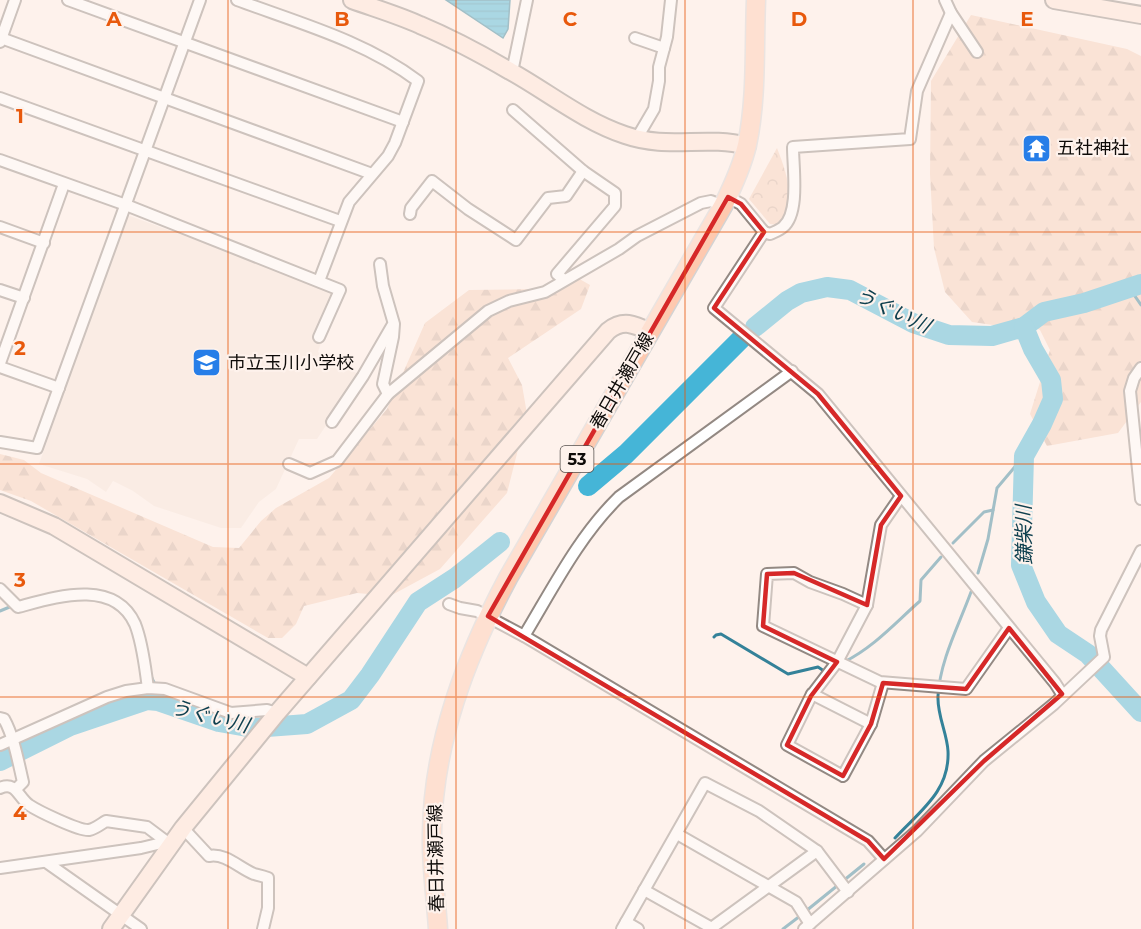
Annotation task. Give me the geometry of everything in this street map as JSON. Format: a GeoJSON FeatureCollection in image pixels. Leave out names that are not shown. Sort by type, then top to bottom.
{"type":"FeatureCollection","features":[{"type":"Feature","properties":{"kind":"main road","name":"春日井瀬戸線"},"geometry":{"type":"LineString","coordinates":[[438,929],[432,834],[435,785],[443,740],[457,694],[488,616],[725,201],[739,172],[747,146],[752,111],[756,0]]}},
{"type":"Feature","properties":{"kind":"street"},"geometry":{"type":"LineString","coordinates":[[15,0],[1,40],[372,174]]}},
{"type":"Feature","properties":{"kind":"street"},"geometry":{"type":"LineString","coordinates":[[68,0],[403,122]]}},
{"type":"Feature","properties":{"kind":"street"},"geometry":{"type":"LineString","coordinates":[[0,442],[37,447],[200,0]]}},
{"type":"Feature","properties":{"kind":"street"},"geometry":{"type":"LineString","coordinates":[[237,0],[362,46],[397,65],[418,81],[395,144],[349,202],[319,281]]}},
{"type":"Feature","properties":{"kind":"street"},"geometry":{"type":"LineString","coordinates":[[352,0],[419,24],[512,72],[596,123],[637,138],[674,144],[730,141],[747,146]]}},
{"type":"Feature","properties":{"kind":"street"},"geometry":{"type":"LineString","coordinates":[[512,72],[527,0]]}},
{"type":"Feature","properties":{"kind":"street"},"geometry":{"type":"LineString","coordinates":[[637,138],[654,109],[660,81],[659,67],[667,37],[670,0]]}},
{"type":"Feature","properties":{"kind":"street"},"geometry":{"type":"LineString","coordinates":[[945,0],[977,52]]}},
{"type":"Feature","properties":{"kind":"street"},"geometry":{"type":"LineString","coordinates":[[1054,0],[1080,2],[1141,15]]}},
{"type":"Feature","properties":{"kind":"street"},"geometry":{"type":"LineString","coordinates":[[289,464],[310,473],[337,461],[388,394],[488,311],[509,301],[545,292],[620,249],[638,236],[701,203],[725,201],[741,204],[764,232],[770,234],[783,228],[794,206],[793,147],[910,139],[917,91],[951,13]]}},
{"type":"Feature","properties":{"kind":"street"},"geometry":{"type":"LineString","coordinates":[[635,38],[664,48]]}},
{"type":"Feature","properties":{"kind":"street"},"geometry":{"type":"LineString","coordinates":[[0,98],[340,221]]}},
{"type":"Feature","properties":{"kind":"street"},"geometry":{"type":"LineString","coordinates":[[513,110],[583,171],[615,193],[615,206],[557,274],[564,280]]}},
{"type":"Feature","properties":{"kind":"street"},"geometry":{"type":"LineString","coordinates":[[0,160],[126,205],[340,290],[319,337]]}},
{"type":"Feature","properties":{"kind":"street"},"geometry":{"type":"LineString","coordinates":[[410,214],[411,208],[432,182],[516,240],[548,198],[566,196],[583,171]]}},
{"type":"Feature","properties":{"kind":"street"},"geometry":{"type":"LineString","coordinates":[[59,388],[0,361],[64,184]]}},
{"type":"Feature","properties":{"kind":"street"},"geometry":{"type":"LineString","coordinates":[[0,227],[44,243]]}},
{"type":"Feature","properties":{"kind":"street"},"geometry":{"type":"LineString","coordinates":[[764,232],[714,308],[818,394],[1062,694]]}},
{"type":"Feature","properties":{"kind":"street"},"geometry":{"type":"LineString","coordinates":[[381,264],[383,286],[394,324],[383,384],[388,394]]}},
{"type":"Feature","properties":{"kind":"street"},"geometry":{"type":"LineString","coordinates":[[0,290],[24,298]]}},
{"type":"Feature","properties":{"kind":"street"},"geometry":{"type":"LineString","coordinates":[[332,422],[394,324]]}},
{"type":"Feature","properties":{"kind":"street"},"geometry":{"type":"LineString","coordinates":[[115,925],[174,837],[277,713],[608,331],[616,324],[630,324],[650,332]]}},
{"type":"Feature","properties":{"kind":"street"},"geometry":{"type":"LineString","coordinates":[[1141,368],[1134,378],[1130,392],[1141,499]]}},
{"type":"Feature","properties":{"kind":"street"},"geometry":{"type":"LineString","coordinates":[[524,636],[603,512],[619,497],[792,371]]}},
{"type":"Feature","properties":{"kind":"street"},"geometry":{"type":"LineString","coordinates":[[883,683],[871,724],[843,776],[787,745],[812,694],[837,662],[867,605],[881,525],[901,496]]}},
{"type":"Feature","properties":{"kind":"street"},"geometry":{"type":"LineString","coordinates":[[0,502],[54,526],[308,677]]}},
{"type":"Feature","properties":{"kind":"street"},"geometry":{"type":"LineString","coordinates":[[676,834],[796,902],[807,926],[917,831],[984,761],[1054,704],[1062,694],[1104,657],[1101,630],[1141,551]]}},
{"type":"Feature","properties":{"kind":"street"},"geometry":{"type":"LineString","coordinates":[[867,605],[810,582],[794,573],[767,574],[763,626],[883,683],[966,689],[1010,628]]}},
{"type":"Feature","properties":{"kind":"street"},"geometry":{"type":"LineString","coordinates":[[0,589],[18,607],[76,594],[106,598],[122,605],[135,626],[148,688]]}},
{"type":"Feature","properties":{"kind":"street"},"geometry":{"type":"LineString","coordinates":[[449,604],[460,609],[475,610],[524,636],[868,840],[884,859]]}},
{"type":"Feature","properties":{"kind":"street"},"geometry":{"type":"LineString","coordinates":[[0,746],[107,697],[148,688],[165,689],[231,713],[267,710],[277,713]]}},
{"type":"Feature","properties":{"kind":"street"},"geometry":{"type":"LineString","coordinates":[[812,694],[871,724]]}},
{"type":"Feature","properties":{"kind":"street"},"geometry":{"type":"LineString","coordinates":[[0,718],[4,719],[8,727],[19,763],[23,782],[16,789]]}},
{"type":"Feature","properties":{"kind":"street"},"geometry":{"type":"LineString","coordinates":[[638,929],[624,925],[705,783],[759,811],[817,851],[848,892]]}},
{"type":"Feature","properties":{"kind":"street"},"geometry":{"type":"LineString","coordinates":[[0,788],[7,786],[16,789],[29,805],[78,829],[91,830],[106,821],[147,827],[174,837],[209,856],[217,855],[241,865],[252,873],[268,878],[268,908],[263,929]]}},
{"type":"Feature","properties":{"kind":"street"},"geometry":{"type":"LineString","coordinates":[[0,868],[141,848],[174,837]]}},
{"type":"Feature","properties":{"kind":"street"},"geometry":{"type":"LineString","coordinates":[[644,890],[711,928],[817,851]]}},
{"type":"Feature","properties":{"kind":"street"},"geometry":{"type":"LineString","coordinates":[[46,862],[115,925],[141,929]]}},
{"type":"Feature","properties":{"kind":"highlighted area"},"geometry":{"type":"Polygon","coordinates":[[[728,197],[741,204],[764,232],[714,308],[818,394],[901,496],[881,525],[867,605],[794,573],[767,574],[763,626],[837,662],[811,696],[787,745],[843,776],[871,724],[883,683],[966,689],[1009,628],[1062,694],[984,761],[884,859],[868,841],[488,616],[728,197]]]}},
{"type":"Feature","properties":{"kind":"shaded area","name":"市立玉川小学校"},"geometry":{"type":"Polygon","coordinates":[[[130,216],[334,290],[315,335],[321,343],[318,352],[360,375],[317,439],[299,439],[276,489],[259,502],[241,528],[221,528],[154,506],[133,491],[113,481],[106,492],[87,479],[39,464],[126,217],[130,216]]]}},
{"type":"Feature","properties":{"kind":"green space"},"geometry":{"type":"Polygon","coordinates":[[[971,15],[1127,49],[1141,56],[1141,402],[1118,433],[1047,446],[1030,414],[1050,350],[1040,330],[1027,324],[1007,327],[972,322],[945,292],[934,248],[930,174],[931,81],[971,15]]]}},
{"type":"Feature","properties":{"kind":"green space"},"geometry":{"type":"Polygon","coordinates":[[[777,148],[787,177],[789,197],[785,217],[779,225],[770,224],[749,199],[777,148]]]}},
{"type":"Feature","properties":{"kind":"green space"},"geometry":{"type":"Polygon","coordinates":[[[576,277],[590,285],[581,309],[508,358],[522,385],[527,414],[507,493],[440,569],[390,596],[357,593],[304,606],[296,624],[282,638],[268,638],[31,501],[0,490],[0,454],[24,460],[41,473],[213,547],[239,548],[261,521],[276,508],[329,478],[387,409],[425,323],[469,290],[537,289],[576,277]]]}},
{"type":"Feature","properties":{"kind":"water"},"geometry":{"type":"Polygon","coordinates":[[[446,0],[510,0],[508,29],[503,38],[446,0]]]}},
{"type":"Feature","properties":{"kind":"waterway","name":"うぐい川"},"geometry":{"type":"LineString","coordinates":[[755,327],[787,301],[801,293],[827,287],[850,290],[913,323],[949,335],[992,336],[1024,327],[1044,312],[1084,303],[1141,284]]}},
{"type":"Feature","properties":{"kind":"waterway"},"geometry":{"type":"LineString","coordinates":[[1130,289],[1141,305]]}},
{"type":"Feature","properties":{"kind":"waterway","name":"鎌柴川"},"geometry":{"type":"LineString","coordinates":[[1024,327],[1033,349],[1051,380],[1053,399],[1024,456],[1021,565],[1036,602],[1058,634],[1088,654],[1141,712]]}},
{"type":"Feature","properties":{"kind":"waterway","name":"うぐい川"},"geometry":{"type":"LineString","coordinates":[[588,486],[626,454],[741,339]]}},
{"type":"Feature","properties":{"kind":"waterway"},"geometry":{"type":"LineString","coordinates":[[978,573],[988,539],[997,488],[1024,456]]}},
{"type":"Feature","properties":{"kind":"waterway"},"geometry":{"type":"LineString","coordinates":[[953,543],[984,512],[993,510]]}},
{"type":"Feature","properties":{"kind":"waterway","name":"うぐい川"},"geometry":{"type":"LineString","coordinates":[[0,761],[70,726],[147,700],[158,701],[219,722],[253,728],[307,724],[351,700],[418,602],[455,578],[500,542]]}},
{"type":"Feature","properties":{"kind":"waterway"},"geometry":{"type":"LineString","coordinates":[[844,662],[875,642],[920,601],[921,580],[941,557]]}},
{"type":"Feature","properties":{"kind":"waterway"},"geometry":{"type":"LineString","coordinates":[[895,838],[932,799],[944,778],[948,751],[938,696],[946,656],[971,592]]}},
{"type":"Feature","properties":{"kind":"waterway"},"geometry":{"type":"LineString","coordinates":[[0,611],[12,606]]}},
{"type":"Feature","properties":{"kind":"waterway"},"geometry":{"type":"LineString","coordinates":[[714,637],[721,634],[788,674],[818,667],[824,671],[827,670]]}},
{"type":"Feature","properties":{"kind":"waterway"},"geometry":{"type":"LineString","coordinates":[[150,674],[158,691],[158,701]]}},
{"type":"Feature","properties":{"kind":"waterway"},"geometry":{"type":"LineString","coordinates":[[806,911],[864,864]]}},
{"type":"Feature","properties":{"kind":"waterway"},"geometry":{"type":"LineString","coordinates":[[783,929],[800,916]]}},
{"type":"Feature","properties":{"kind":"place","name":"五社神社"},"geometry":{"type":"Point","coordinates":[1036,148]}},
{"type":"Feature","properties":{"kind":"place","name":"市立玉川小学校"},"geometry":{"type":"Point","coordinates":[207,363]}}]}
